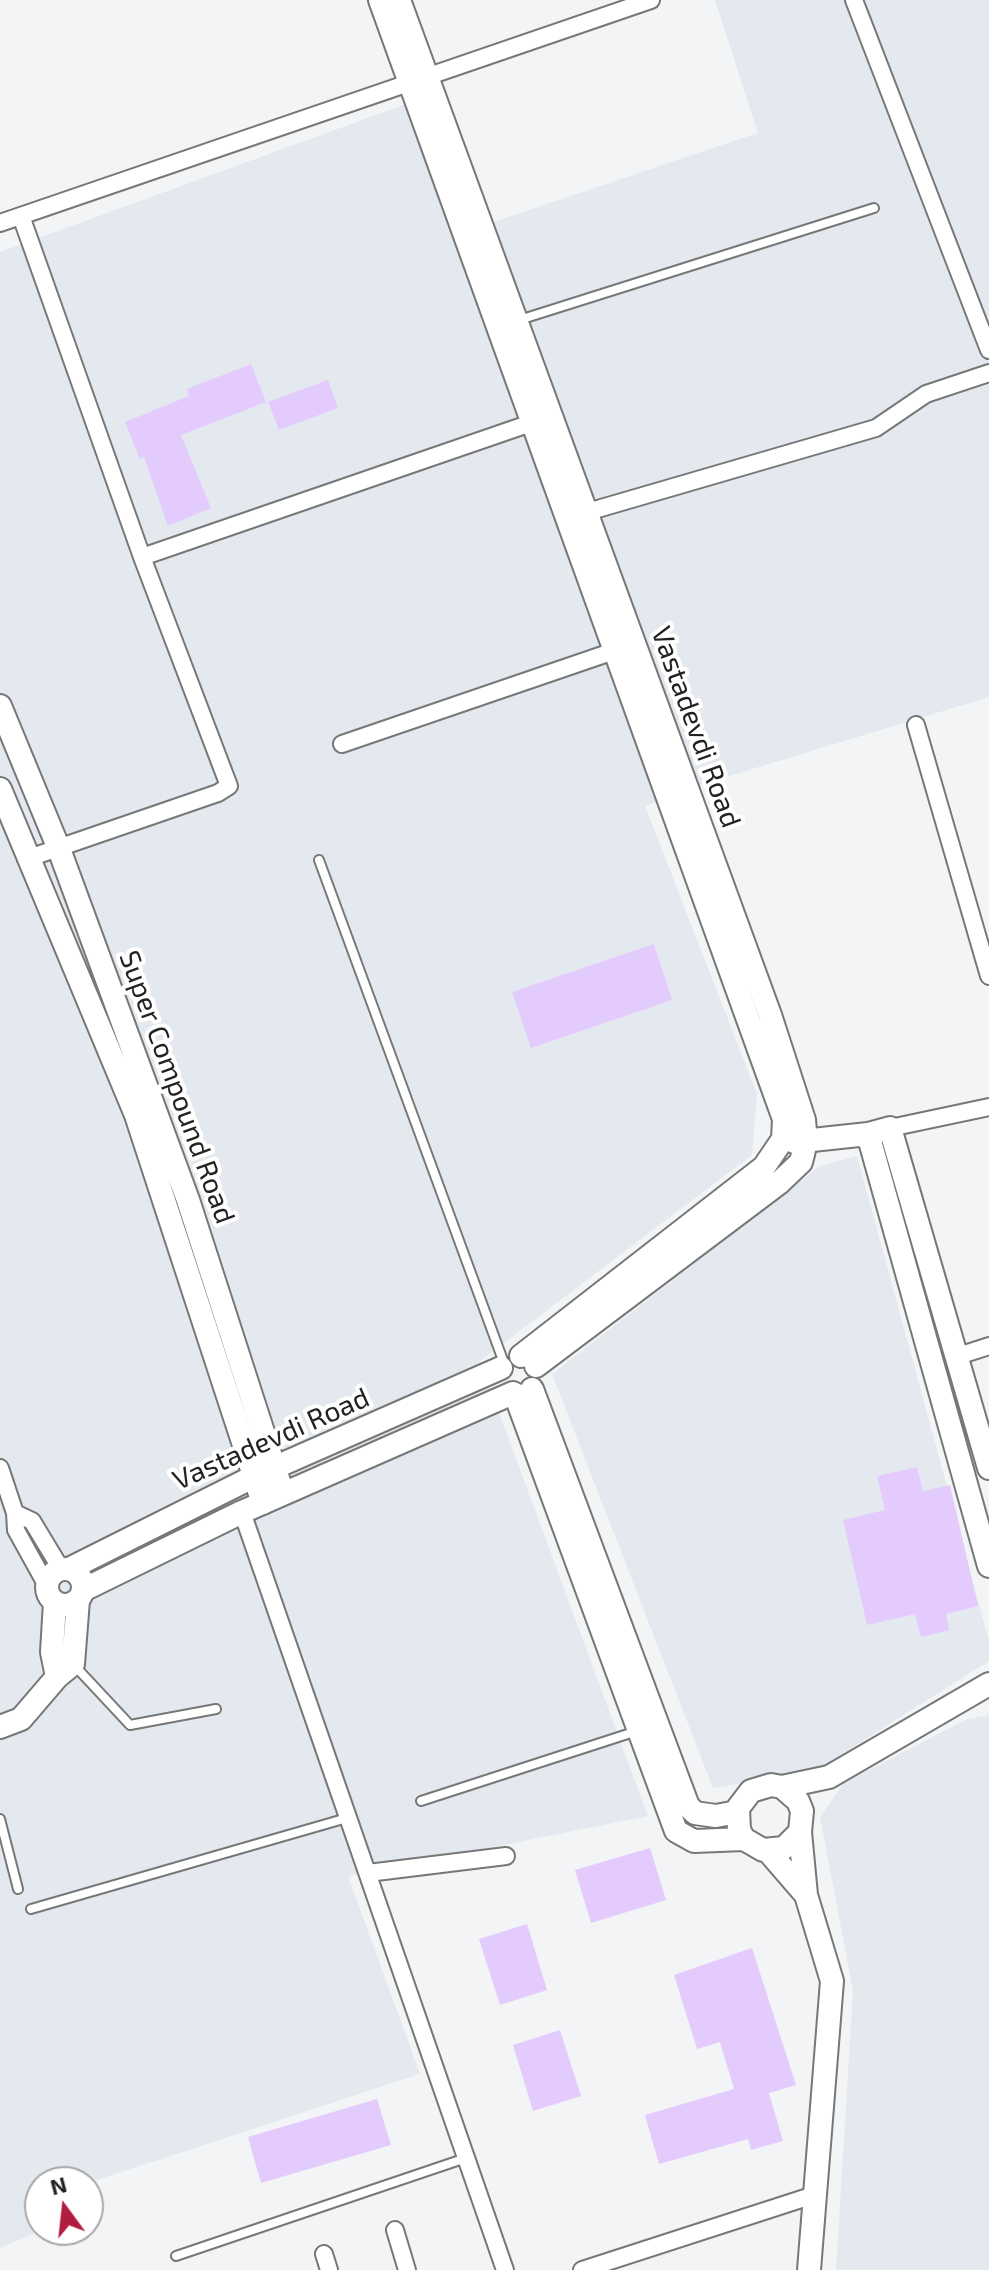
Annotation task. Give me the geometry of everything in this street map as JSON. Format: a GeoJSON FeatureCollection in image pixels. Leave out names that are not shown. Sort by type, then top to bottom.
{"type":"FeatureCollection","features":[{"type":"Feature","properties":{"kind":"street","name":"Vastadevdi Road"},"geometry":{"type":"LineString","coordinates":[[380,0],[420,81],[516,321],[617,650],[780,1100],[784,1119],[781,1142],[764,1167],[515,1363]]}},
{"type":"Feature","properties":{"kind":"street","name":"Vastadevdi Road"},"geometry":{"type":"LineString","coordinates":[[58,1581],[264,1473],[515,1363],[779,1183],[801,1162],[806,1142],[798,1099],[770,1015],[577,515],[534,422],[420,81],[399,0]]}},
{"type":"Feature","properties":{"kind":"street"},"geometry":{"type":"LineString","coordinates":[[0,223],[651,0]]}},
{"type":"Feature","properties":{"kind":"street"},"geometry":{"type":"LineString","coordinates":[[854,0],[989,350]]}},
{"type":"Feature","properties":{"kind":"street"},"geometry":{"type":"LineString","coordinates":[[21,216],[142,557],[229,786],[218,793],[26,859]]}},
{"type":"Feature","properties":{"kind":"street"},"geometry":{"type":"LineString","coordinates":[[577,515],[876,428],[926,394],[989,373]]}},
{"type":"Feature","properties":{"kind":"street"},"geometry":{"type":"LineString","coordinates":[[142,557],[534,422]]}},
{"type":"Feature","properties":{"kind":"street"},"geometry":{"type":"LineString","coordinates":[[342,744],[617,650]]}},
{"type":"Feature","properties":{"kind":"street","name":"Super Compound Road"},"geometry":{"type":"LineString","coordinates":[[0,706],[59,849],[188,1200],[264,1473],[263,1503]]}},
{"type":"Feature","properties":{"kind":"street"},"geometry":{"type":"LineString","coordinates":[[916,725],[989,976]]}},
{"type":"Feature","properties":{"kind":"street","name":"Super Compound Road"},"geometry":{"type":"LineString","coordinates":[[0,789],[26,859],[136,1115],[264,1473]]}},
{"type":"Feature","properties":{"kind":"street"},"geometry":{"type":"LineString","coordinates":[[781,1142],[868,1134],[989,1107]]}},
{"type":"Feature","properties":{"kind":"street"},"geometry":{"type":"LineString","coordinates":[[890,1128],[989,1468]]}},
{"type":"Feature","properties":{"kind":"street"},"geometry":{"type":"LineString","coordinates":[[868,1134],[989,1566]]}},
{"type":"Feature","properties":{"kind":"street"},"geometry":{"type":"LineString","coordinates":[[955,1357],[989,1346]]}},
{"type":"Feature","properties":{"kind":"street"},"geometry":{"type":"LineString","coordinates":[[520,1392],[538,1378],[515,1363],[500,1380],[520,1392],[688,1806],[695,1813],[716,1816],[737,1812]]}},
{"type":"Feature","properties":{"kind":"street","name":"Vastadevdi Road"},"geometry":{"type":"LineString","coordinates":[[80,1595],[263,1503],[520,1392]]}},
{"type":"Feature","properties":{"kind":"street"},"geometry":{"type":"LineString","coordinates":[[520,1392],[676,1831],[694,1841],[744,1839]]}},
{"type":"Feature","properties":{"kind":"street"},"geometry":{"type":"LineString","coordinates":[[0,1468],[15,1513],[16,1530],[58,1581],[66,1605],[80,1595]]}},
{"type":"Feature","properties":{"kind":"street"},"geometry":{"type":"LineString","coordinates":[[263,1503],[348,1818],[505,2270]]}},
{"type":"Feature","properties":{"kind":"street"},"geometry":{"type":"LineString","coordinates":[[0,1727],[21,1719],[65,1671],[82,1578],[58,1581]]}},
{"type":"Feature","properties":{"kind":"street"},"geometry":{"type":"LineString","coordinates":[[58,1581],[52,1652],[65,1671]]}},
{"type":"Feature","properties":{"kind":"street"},"geometry":{"type":"LineString","coordinates":[[829,1777],[784,1848],[768,1851],[744,1839],[739,1830],[737,1812],[751,1791],[829,1777],[979,1697],[989,1684]]}},
{"type":"Feature","properties":{"kind":"street"},"geometry":{"type":"LineString","coordinates":[[782,1787],[791,1793],[801,1821],[806,1895],[832,1981],[809,2270]]}},
{"type":"Feature","properties":{"kind":"street"},"geometry":{"type":"LineString","coordinates":[[768,1851],[806,1895]]}},
{"type":"Feature","properties":{"kind":"street"},"geometry":{"type":"LineString","coordinates":[[368,1873],[506,1856]]}},
{"type":"Feature","properties":{"kind":"street"},"geometry":{"type":"LineString","coordinates":[[582,2270],[814,2195]]}},
{"type":"Feature","properties":{"kind":"street"},"geometry":{"type":"LineString","coordinates":[[395,2230],[407,2270]]}},
{"type":"Feature","properties":{"kind":"lane"},"geometry":{"type":"LineString","coordinates":[[516,321],[874,208]]}},
{"type":"Feature","properties":{"kind":"lane"},"geometry":{"type":"LineString","coordinates":[[319,860],[515,1363]]}},
{"type":"Feature","properties":{"kind":"lane"},"geometry":{"type":"LineString","coordinates":[[65,1671],[130,1725],[216,1709]]}},
{"type":"Feature","properties":{"kind":"lane"},"geometry":{"type":"LineString","coordinates":[[421,1801],[638,1731]]}},
{"type":"Feature","properties":{"kind":"lane"},"geometry":{"type":"LineString","coordinates":[[31,1909],[348,1818]]}},
{"type":"Feature","properties":{"kind":"lane"},"geometry":{"type":"LineString","coordinates":[[0,1819],[18,1889]]}},
{"type":"Feature","properties":{"kind":"lane"},"geometry":{"type":"LineString","coordinates":[[176,2256],[466,2158]]}},
{"type":"Feature","properties":{"kind":"shaded area"},"geometry":{"type":"Polygon","coordinates":[[[715,0],[989,0],[989,697],[703,784],[645,806],[757,1094],[752,1155],[480,1361],[648,1816],[348,1876],[420,2074],[104,2178],[104,2166],[24,2166],[24,2238],[0,2248],[0,252],[406,104],[454,235],[758,133],[715,0]]]}},
{"type":"Feature","properties":{"kind":"shaded area"},"geometry":{"type":"Polygon","coordinates":[[[857,1156],[989,1641],[989,1661],[812,1773],[713,1788],[552,1374],[820,1166],[857,1156]]]}},
{"type":"Feature","properties":{"kind":"shaded area"},"geometry":{"type":"Polygon","coordinates":[[[989,1715],[989,2270],[836,2270],[853,1991],[820,1817],[844,1783],[967,1719],[989,1715]]]}},
{"type":"Feature","properties":{"kind":"building"},"geometry":{"type":"Polygon","coordinates":[[[251,364],[266,402],[181,435],[211,508],[168,526],[144,457],[140,459],[125,422],[189,396],[187,389],[251,364]]]}},
{"type":"Feature","properties":{"kind":"building"},"geometry":{"type":"Polygon","coordinates":[[[328,380],[338,408],[279,430],[268,402],[328,380]]]}},
{"type":"Feature","properties":{"kind":"building"},"geometry":{"type":"Polygon","coordinates":[[[654,944],[672,1000],[531,1048],[512,992],[654,944]]]}},
{"type":"Feature","properties":{"kind":"building"},"geometry":{"type":"Polygon","coordinates":[[[917,1467],[923,1491],[950,1485],[978,1606],[946,1614],[949,1630],[921,1637],[915,1614],[867,1625],[843,1520],[885,1510],[877,1476],[917,1467]]]}},
{"type":"Feature","properties":{"kind":"building"},"geometry":{"type":"Polygon","coordinates":[[[650,1848],[666,1900],[591,1923],[575,1870],[650,1848]]]}},
{"type":"Feature","properties":{"kind":"building"},"geometry":{"type":"Polygon","coordinates":[[[527,1924],[547,1990],[500,2005],[479,1939],[527,1924]]]}},
{"type":"Feature","properties":{"kind":"building"},"geometry":{"type":"Polygon","coordinates":[[[752,1948],[796,2085],[769,2093],[783,2141],[751,2150],[748,2139],[659,2164],[645,2115],[734,2089],[720,2042],[697,2049],[674,1975],[752,1948]]]}},
{"type":"Feature","properties":{"kind":"building"},"geometry":{"type":"Polygon","coordinates":[[[560,2030],[581,2096],[533,2111],[513,2045],[560,2030]]]}},
{"type":"Feature","properties":{"kind":"building"},"geometry":{"type":"Polygon","coordinates":[[[377,2099],[391,2145],[261,2183],[248,2137],[377,2099]]]}}]}
